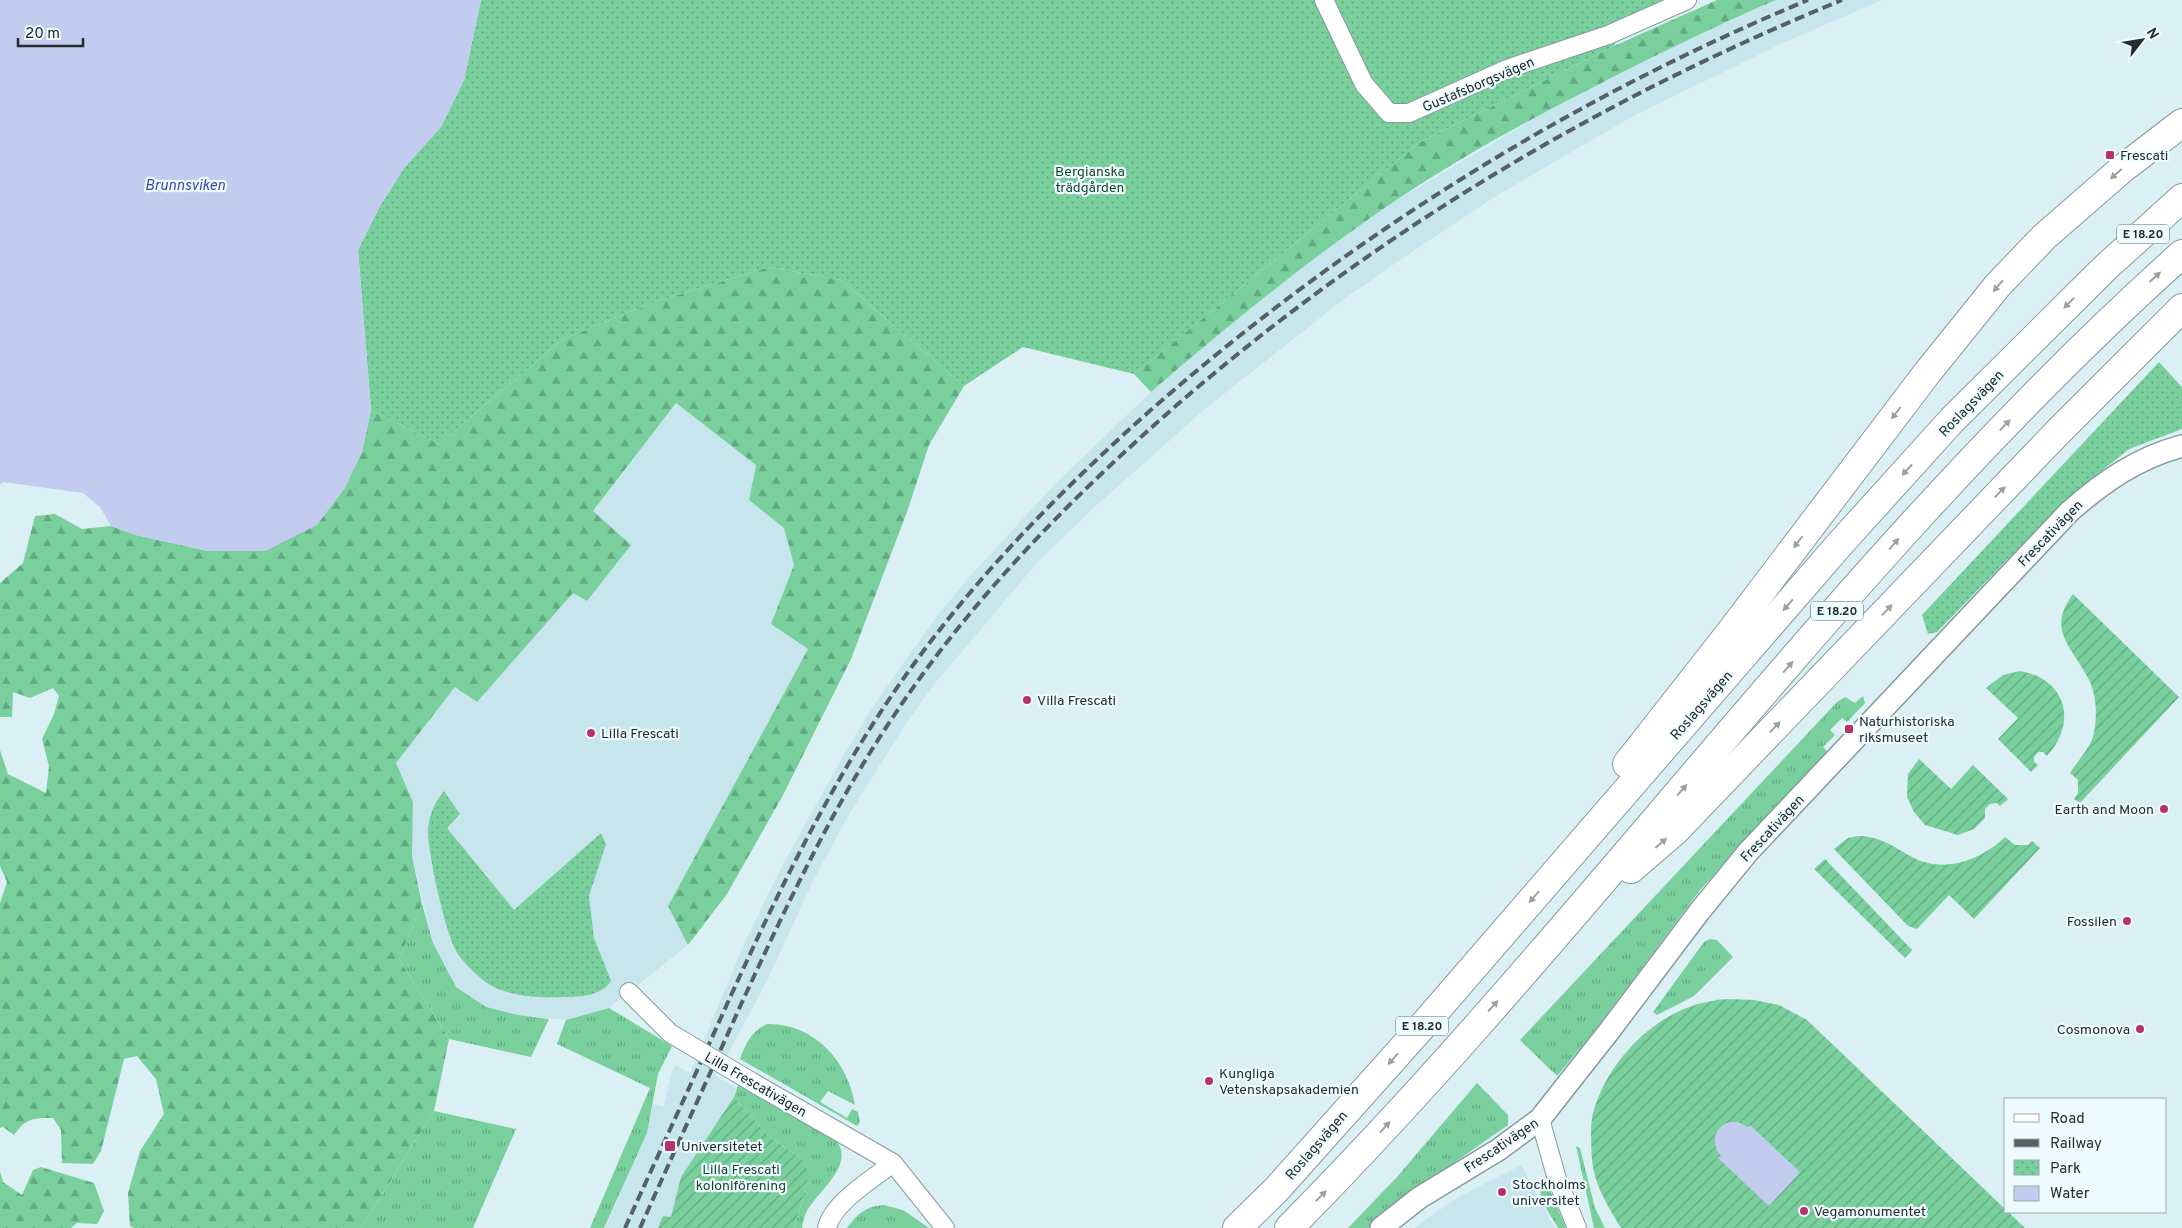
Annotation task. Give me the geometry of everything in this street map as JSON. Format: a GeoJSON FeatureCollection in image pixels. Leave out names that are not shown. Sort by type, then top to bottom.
{"type":"FeatureCollection","features":[{"type":"Feature","properties":{"kind":"main road"},"geometry":{"type":"LineString","coordinates":[[1566,860],[1606,791],[1729,634],[1927,373],[1998,285],[2044,238],[2122,169],[2182,123]]}},
{"type":"Feature","properties":{"kind":"main road","name":"Roslagsvägen"},"geometry":{"type":"LineString","coordinates":[[1237,1228],[1276,1190],[1833,552],[1952,420],[2104,269],[2182,198]]}},
{"type":"Feature","properties":{"kind":"main road","name":"E 18.20"},"geometry":{"type":"LineString","coordinates":[[1289,1228],[1352,1163],[1558,932],[1922,512],[2056,372],[2129,301],[2182,254]]}},
{"type":"Feature","properties":{"kind":"main road"},"geometry":{"type":"LineString","coordinates":[[1558,932],[1674,832],[2058,432],[2182,308]]}},
{"type":"Feature","properties":{"kind":"main road"},"geometry":{"type":"LineString","coordinates":[[1222,1228],[1276,1190]]}},
{"type":"Feature","properties":{"kind":"street","name":"Gustafsborgsvägen"},"geometry":{"type":"LineString","coordinates":[[1324,0],[1364,84],[1389,113],[1409,113],[1508,69],[1608,35],[1686,0]]}},
{"type":"Feature","properties":{"kind":"street","name":"Frescativägen"},"geometry":{"type":"LineString","coordinates":[[1381,1228],[1419,1198],[1498,1150],[1540,1119],[1699,912],[1748,852],[2069,512],[2098,486],[2133,464],[2161,451],[2182,446]]}},
{"type":"Feature","properties":{"kind":"street","name":"Lilla Frescativägen"},"geometry":{"type":"LineString","coordinates":[[629,992],[670,1033],[893,1163],[945,1228]]}},
{"type":"Feature","properties":{"kind":"street"},"geometry":{"type":"LineString","coordinates":[[1540,1119],[1557,1179],[1577,1228]]}},
{"type":"Feature","properties":{"kind":"street"},"geometry":{"type":"LineString","coordinates":[[826,1228],[828,1222],[842,1203],[893,1163]]}},
{"type":"Feature","properties":{"kind":"shaded area"},"geometry":{"type":"Polygon","coordinates":[[[1776,0],[1882,0],[1783,43],[1635,115],[1501,193],[1416,249],[1344,299],[1205,409],[1089,512],[1037,563],[936,682],[905,725],[848,816],[811,885],[768,979],[716,1076],[736,1088],[734,1097],[681,1177],[671,1217],[663,1217],[658,1228],[605,1228],[647,1133],[653,1104],[664,1107],[671,1074],[675,1065],[690,1073],[745,942],[781,868],[846,751],[874,705],[937,616],[971,575],[1057,482],[1151,392],[1241,314],[1387,206],[1538,116],[1686,40],[1776,0]]]}},
{"type":"Feature","properties":{"kind":"shaded area","name":"Lilla Frescati"},"geometry":{"type":"Polygon","coordinates":[[[676,403],[756,465],[749,500],[784,528],[794,565],[771,624],[808,649],[668,905],[688,945],[609,1008],[566,1020],[518,1015],[486,1007],[456,987],[433,943],[412,856],[413,802],[396,763],[455,687],[477,702],[573,592],[587,601],[631,545],[593,512],[676,403]]]}},
{"type":"Feature","properties":{"kind":"shaded area","name":"Stockholms universitet"},"geometry":{"type":"Polygon","coordinates":[[[1521,1165],[1555,1228],[1414,1228],[1458,1197],[1521,1165]]]}},
{"type":"Feature","properties":{"kind":"green space","name":"Bergianska trädgården"},"geometry":{"type":"Polygon","coordinates":[[[481,0],[1667,0],[1626,18],[1614,46],[1420,142],[1134,374],[1023,347],[964,386],[841,280],[769,267],[657,301],[563,339],[439,444],[371,410],[358,250],[380,206],[404,168],[441,127],[464,80],[481,0]]]}},
{"type":"Feature","properties":{"kind":"green space"},"geometry":{"type":"Polygon","coordinates":[[[1717,0],[1776,0],[1705,32],[1562,103],[1435,175],[1386,207],[1295,273],[1151,392],[1134,374],[1420,142],[1614,46],[1717,0]]]}},
{"type":"Feature","properties":{"kind":"green space"},"geometry":{"type":"Polygon","coordinates":[[[769,267],[841,280],[964,386],[929,445],[907,512],[851,659],[782,797],[727,894],[688,945],[668,906],[808,649],[771,624],[794,565],[784,528],[749,500],[756,465],[676,403],[593,511],[631,545],[587,601],[573,593],[477,702],[455,687],[396,763],[413,802],[412,856],[422,904],[399,959],[449,1039],[434,1111],[361,1228],[134,1228],[130,1226],[128,1193],[140,1151],[164,1114],[156,1079],[137,1056],[124,1059],[101,1151],[93,1164],[62,1163],[61,1130],[53,1118],[30,1120],[22,1125],[14,1135],[3,1127],[0,1128],[0,903],[7,882],[0,866],[0,750],[8,774],[46,793],[49,766],[42,739],[54,714],[59,696],[53,688],[30,698],[13,692],[12,717],[0,717],[0,583],[23,563],[35,516],[55,514],[82,529],[111,526],[136,535],[208,551],[265,551],[317,524],[344,489],[362,452],[371,410],[439,444],[563,339],[657,301],[769,267]]]}},
{"type":"Feature","properties":{"kind":"green space"},"geometry":{"type":"Polygon","coordinates":[[[2159,362],[2182,387],[2182,429],[2129,449],[2065,500],[1937,632],[1928,634],[1922,615],[2159,362]]]}},
{"type":"Feature","properties":{"kind":"green space"},"geometry":{"type":"Polygon","coordinates":[[[2073,594],[2179,697],[2080,803],[2074,799],[2078,793],[2078,780],[2070,773],[2091,742],[2095,730],[2096,714],[2093,690],[2068,646],[2062,627],[2065,606],[2073,594]]]}},
{"type":"Feature","properties":{"kind":"green space"},"geometry":{"type":"Polygon","coordinates":[[[2020,671],[2036,676],[2048,683],[2057,692],[2064,716],[2062,730],[2057,743],[2047,756],[2043,752],[2038,752],[2034,757],[2034,762],[2038,765],[2031,772],[1998,739],[2018,718],[1986,688],[2003,675],[2020,671]]]}},
{"type":"Feature","properties":{"kind":"green space"},"geometry":{"type":"Polygon","coordinates":[[[1863,696],[1865,703],[1847,722],[1842,718],[1830,730],[1835,735],[1823,747],[1828,752],[1700,890],[1596,1029],[1557,1076],[1520,1040],[1837,702],[1845,697],[1855,703],[1863,696]]]}},
{"type":"Feature","properties":{"kind":"green space"},"geometry":{"type":"Polygon","coordinates":[[[1919,759],[1951,789],[1973,765],[2008,799],[2000,806],[1997,803],[1990,804],[1985,809],[1985,818],[1974,829],[1958,835],[1925,825],[1914,812],[1907,797],[1908,774],[1919,759]]]}},
{"type":"Feature","properties":{"kind":"green space"},"geometry":{"type":"Polygon","coordinates":[[[444,791],[460,814],[447,828],[514,910],[601,833],[606,844],[589,896],[594,938],[611,981],[607,986],[596,993],[577,997],[522,995],[491,986],[463,961],[455,949],[446,925],[429,844],[428,827],[430,816],[437,800],[444,791]]]}},
{"type":"Feature","properties":{"kind":"green space"},"geometry":{"type":"Polygon","coordinates":[[[1858,836],[1879,840],[1923,862],[1935,864],[1961,862],[1973,858],[1985,852],[2005,837],[2015,845],[2028,845],[2032,841],[2040,848],[1974,919],[1949,895],[1917,929],[1908,926],[1834,849],[1848,838],[1858,836]]]}},
{"type":"Feature","properties":{"kind":"green space"},"geometry":{"type":"Polygon","coordinates":[[[1825,859],[1912,950],[1905,958],[1814,869],[1825,859]]]}},
{"type":"Feature","properties":{"kind":"green space"},"geometry":{"type":"Polygon","coordinates":[[[422,904],[433,943],[456,987],[486,1007],[518,1015],[549,1019],[531,1057],[449,1039],[399,959],[422,904]]]}},
{"type":"Feature","properties":{"kind":"green space"},"geometry":{"type":"Polygon","coordinates":[[[1710,939],[1717,940],[1733,957],[1694,996],[1657,1015],[1653,1012],[1704,942],[1710,939]]]}},
{"type":"Feature","properties":{"kind":"green space"},"geometry":{"type":"Polygon","coordinates":[[[1727,999],[1754,1000],[1779,1005],[1807,1020],[2004,1208],[2004,1213],[2009,1213],[2025,1228],[1621,1228],[1607,1203],[1593,1169],[1591,1129],[1593,1113],[1600,1093],[1622,1057],[1637,1040],[1654,1026],[1691,1006],[1727,999]]]}},
{"type":"Feature","properties":{"kind":"green space"},"geometry":{"type":"Polygon","coordinates":[[[609,1008],[672,1046],[658,1074],[647,1133],[604,1228],[590,1228],[650,1088],[557,1044],[566,1020],[609,1008]]]}},
{"type":"Feature","properties":{"kind":"green space"},"geometry":{"type":"Polygon","coordinates":[[[767,1024],[784,1025],[800,1030],[826,1048],[845,1074],[855,1105],[828,1091],[820,1102],[847,1118],[852,1109],[858,1112],[860,1122],[857,1126],[740,1059],[750,1038],[767,1024]]]}},
{"type":"Feature","properties":{"kind":"green space"},"geometry":{"type":"Polygon","coordinates":[[[1477,1083],[1508,1115],[1508,1125],[1415,1190],[1368,1228],[1348,1228],[1397,1177],[1477,1083]]]}},
{"type":"Feature","properties":{"kind":"green space"},"geometry":{"type":"Polygon","coordinates":[[[738,1085],[836,1140],[841,1150],[838,1169],[806,1213],[802,1228],[794,1228],[807,1184],[801,1158],[771,1138],[734,1097],[738,1085]]]}},
{"type":"Feature","properties":{"kind":"green space","name":"Lilla Frescati koloniförening"},"geometry":{"type":"Polygon","coordinates":[[[734,1097],[771,1138],[801,1158],[807,1169],[807,1184],[794,1228],[658,1228],[663,1216],[671,1217],[681,1177],[734,1097]]]}},
{"type":"Feature","properties":{"kind":"green space"},"geometry":{"type":"Polygon","coordinates":[[[434,1111],[516,1129],[473,1228],[361,1228],[434,1111]]]}},
{"type":"Feature","properties":{"kind":"green space"},"geometry":{"type":"Polygon","coordinates":[[[1576,1146],[1580,1148],[1595,1208],[1605,1228],[1594,1228],[1576,1146]]]}},
{"type":"Feature","properties":{"kind":"green space"},"geometry":{"type":"Polygon","coordinates":[[[41,1167],[94,1183],[104,1211],[97,1224],[77,1223],[71,1228],[0,1228],[0,1171],[3,1182],[22,1195],[33,1170],[41,1167]]]}},
{"type":"Feature","properties":{"kind":"green space"},"geometry":{"type":"Polygon","coordinates":[[[1544,1176],[1566,1228],[1558,1228],[1541,1196],[1541,1182],[1544,1176]]]}},
{"type":"Feature","properties":{"kind":"green space"},"geometry":{"type":"Polygon","coordinates":[[[884,1205],[903,1210],[929,1228],[847,1228],[862,1212],[872,1207],[884,1205]]]}},
{"type":"Feature","properties":{"kind":"water","name":"Brunnsviken"},"geometry":{"type":"Polygon","coordinates":[[[0,0],[481,0],[464,80],[441,127],[404,168],[380,206],[358,250],[371,410],[362,452],[344,489],[317,525],[265,551],[208,551],[136,535],[111,526],[100,507],[83,493],[3,482],[0,484],[0,0]]]}},
{"type":"Feature","properties":{"kind":"water"},"geometry":{"type":"Polygon","coordinates":[[[1730,1122],[1738,1122],[1748,1127],[1750,1125],[1800,1172],[1769,1206],[1718,1158],[1721,1156],[1716,1146],[1715,1136],[1720,1128],[1730,1122]]]}},
{"type":"Feature","properties":{"kind":"railway"},"geometry":{"type":"LineString","coordinates":[[625,1228],[762,928],[798,855],[837,783],[880,713],[938,632],[1002,556],[1036,520],[1071,484],[1144,416],[1219,352],[1297,292],[1377,235],[1459,181],[1543,130],[1629,83],[1718,40],[1808,0]]}},
{"type":"Feature","properties":{"kind":"railway"},"geometry":{"type":"LineString","coordinates":[[640,1228],[777,927],[831,820],[871,751],[893,717],[952,636],[1017,559],[1087,487],[1161,419],[1238,354],[1318,292],[1400,235],[1484,181],[1570,130],[1659,83],[1750,40],[1842,0]]}},
{"type":"Feature","properties":{"kind":"place","name":"Frescati"},"geometry":{"type":"Point","coordinates":[2110,155]}},
{"type":"Feature","properties":{"kind":"place","name":"Villa Frescati"},"geometry":{"type":"Point","coordinates":[1027,700]}},
{"type":"Feature","properties":{"kind":"place","name":"Naturhistoriska riksmuseet"},"geometry":{"type":"Point","coordinates":[1849,729]}},
{"type":"Feature","properties":{"kind":"place","name":"Lilla Frescati"},"geometry":{"type":"Point","coordinates":[591,733]}},
{"type":"Feature","properties":{"kind":"place","name":"Earth and Moon"},"geometry":{"type":"Point","coordinates":[2164,809]}},
{"type":"Feature","properties":{"kind":"place","name":"Fossilen"},"geometry":{"type":"Point","coordinates":[2127,921]}},
{"type":"Feature","properties":{"kind":"place","name":"Cosmonova"},"geometry":{"type":"Point","coordinates":[2140,1029]}},
{"type":"Feature","properties":{"kind":"place","name":"Kungliga Vetenskapsakademien"},"geometry":{"type":"Point","coordinates":[1209,1081]}},
{"type":"Feature","properties":{"kind":"place","name":"Universitetet"},"geometry":{"type":"Point","coordinates":[670,1146]}},
{"type":"Feature","properties":{"kind":"place","name":"Stockholms universitet"},"geometry":{"type":"Point","coordinates":[1502,1192]}},
{"type":"Feature","properties":{"kind":"place","name":"Vegamonumentet"},"geometry":{"type":"Point","coordinates":[1804,1211]}}]}
